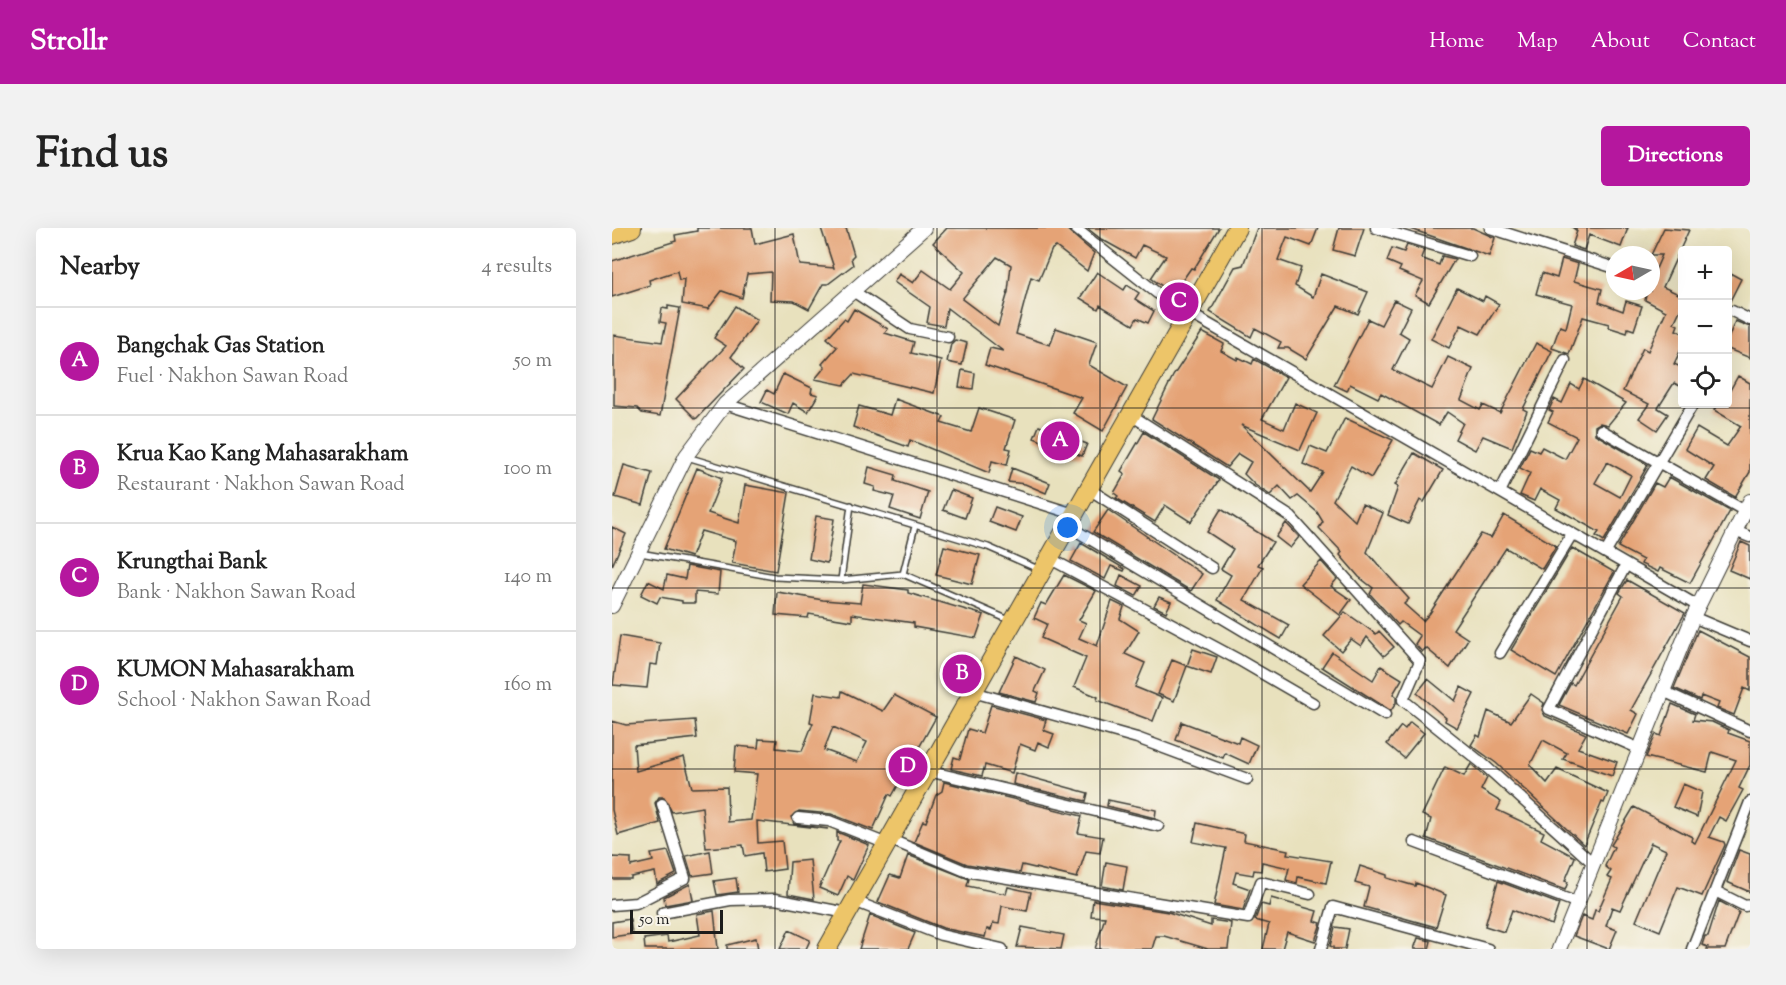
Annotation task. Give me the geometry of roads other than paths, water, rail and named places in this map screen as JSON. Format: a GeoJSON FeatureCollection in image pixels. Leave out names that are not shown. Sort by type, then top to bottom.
{"type":"FeatureCollection","features":[{"type":"Feature","properties":{"kind":"main road"},"geometry":{"type":"LineString","coordinates":[[612,235],[632,228]]}},
{"type":"Feature","properties":{"kind":"main road"},"geometry":{"type":"LineString","coordinates":[[827,949],[1237,228]]}},
{"type":"Feature","properties":{"kind":"street"},"geometry":{"type":"LineString","coordinates":[[612,606],[686,456],[725,404],[924,228]]}},
{"type":"Feature","properties":{"kind":"street"},"geometry":{"type":"LineString","coordinates":[[1075,228],[1157,293],[1189,313],[1606,552],[1696,611],[1750,641]]}},
{"type":"Feature","properties":{"kind":"street"},"geometry":{"type":"LineString","coordinates":[[1376,228],[1470,256]]}},
{"type":"Feature","properties":{"kind":"street"},"geometry":{"type":"LineString","coordinates":[[1490,228],[1606,265]]}},
{"type":"Feature","properties":{"kind":"street"},"geometry":{"type":"LineString","coordinates":[[853,291],[910,329],[948,337]]}},
{"type":"Feature","properties":{"kind":"street"},"geometry":{"type":"LineString","coordinates":[[1732,311],[1750,320]]}},
{"type":"Feature","properties":{"kind":"street"},"geometry":{"type":"LineString","coordinates":[[1500,492],[1565,360]]}},
{"type":"Feature","properties":{"kind":"street"},"geometry":{"type":"LineString","coordinates":[[725,404],[1071,520],[1385,715]]}},
{"type":"Feature","properties":{"kind":"street"},"geometry":{"type":"LineString","coordinates":[[1606,552],[1691,408]]}},
{"type":"Feature","properties":{"kind":"street"},"geometry":{"type":"LineString","coordinates":[[1131,415],[1291,517],[1420,661],[1403,700],[1483,764],[1594,864]]}},
{"type":"Feature","properties":{"kind":"street"},"geometry":{"type":"LineString","coordinates":[[1559,949],[1696,611],[1747,506],[1657,462],[1601,430]]}},
{"type":"Feature","properties":{"kind":"street"},"geometry":{"type":"LineString","coordinates":[[1089,489],[1212,568]]}},
{"type":"Feature","properties":{"kind":"street"},"geometry":{"type":"LineString","coordinates":[[1735,531],[1750,537]]}},
{"type":"Feature","properties":{"kind":"street"},"geometry":{"type":"LineString","coordinates":[[1500,653],[1572,534]]}},
{"type":"Feature","properties":{"kind":"street"},"geometry":{"type":"LineString","coordinates":[[1046,564],[1239,660],[1313,703]]}},
{"type":"Feature","properties":{"kind":"street"},"geometry":{"type":"LineString","coordinates":[[1626,565],[1549,709],[1640,749]]}},
{"type":"Feature","properties":{"kind":"street"},"geometry":{"type":"LineString","coordinates":[[1663,691],[1750,731]]}},
{"type":"Feature","properties":{"kind":"street"},"geometry":{"type":"LineString","coordinates":[[973,692],[1137,738],[1246,779]]}},
{"type":"Feature","properties":{"kind":"street"},"geometry":{"type":"LineString","coordinates":[[928,771],[1158,826]]}},
{"type":"Feature","properties":{"kind":"street"},"geometry":{"type":"LineString","coordinates":[[1692,949],[1750,802]]}},
{"type":"Feature","properties":{"kind":"street"},"geometry":{"type":"LineString","coordinates":[[612,906],[636,903],[685,878],[662,804]]}},
{"type":"Feature","properties":{"kind":"street"},"geometry":{"type":"LineString","coordinates":[[798,818],[829,821],[965,871],[1248,918],[1261,882],[1310,894]]}},
{"type":"Feature","properties":{"kind":"street"},"geometry":{"type":"LineString","coordinates":[[1414,842],[1578,903]]}},
{"type":"Feature","properties":{"kind":"street"},"geometry":{"type":"LineString","coordinates":[[1715,891],[1745,906],[1750,905]]}},
{"type":"Feature","properties":{"kind":"street"},"geometry":{"type":"LineString","coordinates":[[662,913],[729,900],[775,899],[851,907],[941,935],[1002,949]]}},
{"type":"Feature","properties":{"kind":"street"},"geometry":{"type":"LineString","coordinates":[[1321,949],[1333,907],[1488,949]]}},
{"type":"Feature","properties":{"kind":"lane"},"geometry":{"type":"LineString","coordinates":[[686,456],[1046,564]]}},
{"type":"Feature","properties":{"kind":"lane"},"geometry":{"type":"LineString","coordinates":[[841,580],[851,505]]}},
{"type":"Feature","properties":{"kind":"lane"},"geometry":{"type":"LineString","coordinates":[[903,574],[915,526]]}},
{"type":"Feature","properties":{"kind":"lane"},"geometry":{"type":"LineString","coordinates":[[637,553],[775,577],[841,580],[903,574],[1013,622]]}},
{"type":"Feature","properties":{"kind":"place","name":"Krungthai Bank"},"geometry":{"type":"Point","coordinates":[1179,302]}},
{"type":"Feature","properties":{"kind":"place","name":"Bangchak Gas Station"},"geometry":{"type":"Point","coordinates":[1060,441]}},
{"type":"Feature","properties":{"kind":"place","name":"Krua Kao Kang Mahasarakham"},"geometry":{"type":"Point","coordinates":[962,674]}},
{"type":"Feature","properties":{"kind":"place","name":"KUMON Mahasarakham"},"geometry":{"type":"Point","coordinates":[908,767]}}]}
